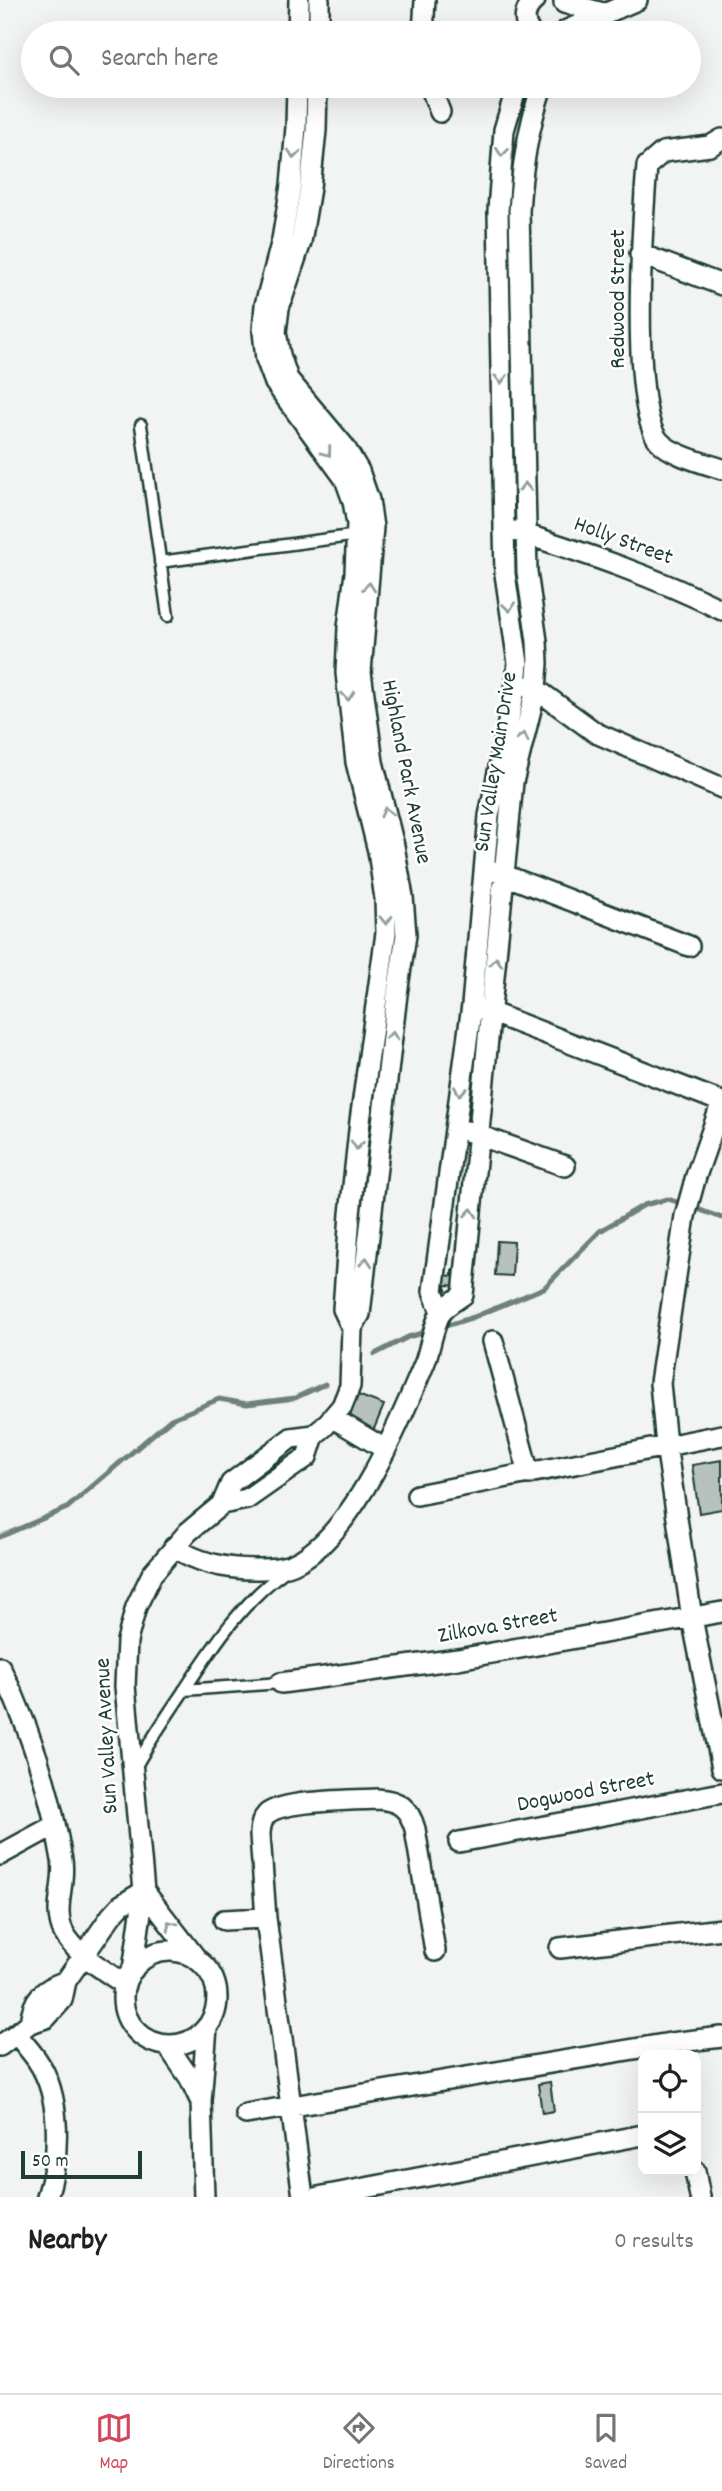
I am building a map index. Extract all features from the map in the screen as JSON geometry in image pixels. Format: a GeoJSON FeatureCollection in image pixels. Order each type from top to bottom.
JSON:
{"type":"FeatureCollection","features":[{"type":"Feature","properties":{"kind":"street"},"geometry":{"type":"LineString","coordinates":[[298,21],[299,0]]}},
{"type":"Feature","properties":{"kind":"street"},"geometry":{"type":"LineString","coordinates":[[318,21],[319,0]]}},
{"type":"Feature","properties":{"kind":"street"},"geometry":{"type":"LineString","coordinates":[[424,21],[425,0]]}},
{"type":"Feature","properties":{"kind":"street"},"geometry":{"type":"LineString","coordinates":[[591,21],[637,0]]}},
{"type":"Feature","properties":{"kind":"street"},"geometry":{"type":"LineString","coordinates":[[562,2],[607,14]]}},
{"type":"Feature","properties":{"kind":"street"},"geometry":{"type":"LineString","coordinates":[[562,2],[570,16],[569,21]]}},
{"type":"Feature","properties":{"kind":"street","name":"Highland Park Avenue"},"geometry":{"type":"LineString","coordinates":[[272,306],[291,185],[297,98]]}},
{"type":"Feature","properties":{"kind":"street","name":"Highland Park Avenue"},"geometry":{"type":"LineString","coordinates":[[174,1547],[203,1518],[222,1504],[247,1499],[307,1457],[314,1436],[342,1406],[350,1386],[352,1328],[343,1309],[350,1214],[386,933],[385,899],[378,851],[356,762],[346,673],[365,534],[345,479],[275,383],[266,359],[263,331],[301,242],[315,142],[317,98]]}},
{"type":"Feature","properties":{"kind":"street"},"geometry":{"type":"LineString","coordinates":[[435,98],[440,112]]}},
{"type":"Feature","properties":{"kind":"street","name":"Sun Valley Main Drive"},"geometry":{"type":"LineString","coordinates":[[174,1547],[189,1557],[238,1569],[270,1569],[295,1564],[318,1548],[339,1528],[361,1494],[425,1360],[440,1316],[463,1295],[492,1013],[494,871],[489,816],[518,663],[505,574],[498,211],[504,130],[513,98]]}},
{"type":"Feature","properties":{"kind":"street","name":"Sun Valley Main Drive"},"geometry":{"type":"LineString","coordinates":[[440,1316],[433,1291],[472,1005],[494,871],[536,689],[537,641],[527,572],[519,212],[522,164],[538,98]]}},
{"type":"Feature","properties":{"kind":"street","name":"Redwood Street"},"geometry":{"type":"LineString","coordinates":[[722,139],[710,146],[663,152],[647,166],[640,254],[643,393],[649,424],[659,442],[686,457],[722,469]]}},
{"type":"Feature","properties":{"kind":"street"},"geometry":{"type":"LineString","coordinates":[[640,254],[722,285]]}},
{"type":"Feature","properties":{"kind":"street","name":"Holly Street"},"geometry":{"type":"LineString","coordinates":[[504,528],[592,555],[667,583],[722,610]]}},
{"type":"Feature","properties":{"kind":"street"},"geometry":{"type":"LineString","coordinates":[[516,684],[536,689],[596,733],[722,788]]}},
{"type":"Feature","properties":{"kind":"street"},"geometry":{"type":"LineString","coordinates":[[494,871],[689,946]]}},
{"type":"Feature","properties":{"kind":"street"},"geometry":{"type":"LineString","coordinates":[[472,1005],[722,1102],[685,1216],[660,1383],[666,1445],[692,1618],[722,1768]]}},
{"type":"Feature","properties":{"kind":"street"},"geometry":{"type":"LineString","coordinates":[[456,1127],[565,1166]]}},
{"type":"Feature","properties":{"kind":"street"},"geometry":{"type":"LineString","coordinates":[[493,1341],[529,1474]]}},
{"type":"Feature","properties":{"kind":"street"},"geometry":{"type":"LineString","coordinates":[[333,1418],[384,1449]]}},
{"type":"Feature","properties":{"kind":"street"},"geometry":{"type":"LineString","coordinates":[[417,1495],[722,1435]]}},
{"type":"Feature","properties":{"kind":"street","name":"Highland Park Avenue"},"geometry":{"type":"LineString","coordinates":[[222,1504],[230,1483],[291,1438],[314,1436]]}},
{"type":"Feature","properties":{"kind":"street"},"geometry":{"type":"LineString","coordinates":[[256,1464],[270,1483]]}},
{"type":"Feature","properties":{"kind":"street","name":"Sun Valley Avenue"},"geometry":{"type":"LineString","coordinates":[[129,1977],[145,1891],[125,1686],[128,1641],[136,1607],[152,1574],[174,1547]]}},
{"type":"Feature","properties":{"kind":"street","name":"Zilkova Street"},"geometry":{"type":"LineString","coordinates":[[281,1683],[444,1661],[722,1612]]}},
{"type":"Feature","properties":{"kind":"street"},"geometry":{"type":"LineString","coordinates":[[0,1667],[7,1700],[40,1768],[55,1825],[63,1863],[59,1918],[64,1932],[83,1955],[129,1977]]}},
{"type":"Feature","properties":{"kind":"street","name":"Dogwood Street"},"geometry":{"type":"LineString","coordinates":[[459,1842],[722,1793]]}},
{"type":"Feature","properties":{"kind":"street"},"geometry":{"type":"LineString","coordinates":[[303,2197],[266,1918],[260,1835],[260,1824],[265,1816],[284,1805],[377,1798],[403,1805],[411,1816],[415,1829],[435,1951]]}},
{"type":"Feature","properties":{"kind":"street"},"geometry":{"type":"LineString","coordinates":[[0,1855],[55,1825]]}},
{"type":"Feature","properties":{"kind":"street"},"geometry":{"type":"LineString","coordinates":[[0,2046],[23,2028],[32,2006],[48,1987],[66,1982],[121,1905],[145,1891],[197,1959],[207,1968],[214,1979],[217,1992],[214,2017],[207,2028],[189,2042],[167,2045],[153,2042],[141,2035],[131,2025],[125,2012],[123,1998],[129,1977],[143,1960],[163,1952],[184,1953],[197,1959]]}},
{"type":"Feature","properties":{"kind":"street"},"geometry":{"type":"LineString","coordinates":[[224,1920],[266,1918]]}},
{"type":"Feature","properties":{"kind":"street"},"geometry":{"type":"LineString","coordinates":[[559,1948],[722,1929]]}},
{"type":"Feature","properties":{"kind":"street"},"geometry":{"type":"LineString","coordinates":[[23,2028],[51,2089],[56,2120],[53,2178],[47,2197]]}},
{"type":"Feature","properties":{"kind":"street"},"geometry":{"type":"LineString","coordinates":[[204,2197],[201,2101],[207,2028]]}},
{"type":"Feature","properties":{"kind":"street"},"geometry":{"type":"LineString","coordinates":[[246,2114],[671,2049],[722,2036]]}},
{"type":"Feature","properties":{"kind":"street"},"geometry":{"type":"LineString","coordinates":[[167,2045],[189,2077],[201,2101]]}},
{"type":"Feature","properties":{"kind":"street"},"geometry":{"type":"LineString","coordinates":[[318,2197],[638,2136]]}},
{"type":"Feature","properties":{"kind":"street"},"geometry":{"type":"LineString","coordinates":[[696,2176],[700,2197]]}},
{"type":"Feature","properties":{"kind":"lane"},"geometry":{"type":"LineString","coordinates":[[141,425],[169,617]]}},
{"type":"Feature","properties":{"kind":"lane"},"geometry":{"type":"LineString","coordinates":[[160,562],[365,534]]}},
{"type":"Feature","properties":{"kind":"lane"},"geometry":{"type":"LineString","coordinates":[[132,1773],[209,1651],[249,1601],[295,1564]]}},
{"type":"Feature","properties":{"kind":"lane"},"geometry":{"type":"LineString","coordinates":[[184,1690],[281,1683]]}},
{"type":"Feature","properties":{"kind":"building"},"geometry":{"type":"Polygon","coordinates":[[[497,1241],[514,1242],[512,1276],[495,1275],[497,1241]]]}},
{"type":"Feature","properties":{"kind":"building"},"geometry":{"type":"Polygon","coordinates":[[[452,1270],[463,1271],[461,1286],[446,1285],[446,1290],[437,1289],[439,1274],[452,1276],[452,1270]]]}},
{"type":"Feature","properties":{"kind":"building"},"geometry":{"type":"Polygon","coordinates":[[[358,1395],[384,1405],[374,1429],[349,1419],[358,1395]]]}},
{"type":"Feature","properties":{"kind":"building"},"geometry":{"type":"Polygon","coordinates":[[[722,1460],[722,1509],[699,1513],[692,1465],[722,1460]]]}},
{"type":"Feature","properties":{"kind":"building"},"geometry":{"type":"Polygon","coordinates":[[[550,2082],[554,2111],[542,2113],[538,2084],[550,2082]]]}},
{"type":"Feature","properties":{"kind":"waterway"},"geometry":{"type":"LineString","coordinates":[[439,1328],[474,1317],[544,1288],[600,1231],[644,1205],[668,1199],[683,1204]]}},
{"type":"Feature","properties":{"kind":"waterway"},"geometry":{"type":"LineString","coordinates":[[692,1207],[722,1218]]}},
{"type":"Feature","properties":{"kind":"waterway"},"geometry":{"type":"LineString","coordinates":[[375,1354],[408,1337],[429,1331]]}},
{"type":"Feature","properties":{"kind":"waterway"},"geometry":{"type":"LineString","coordinates":[[0,1537],[67,1508],[171,1419],[219,1399],[247,1404],[295,1398],[325,1384]]}}]}
